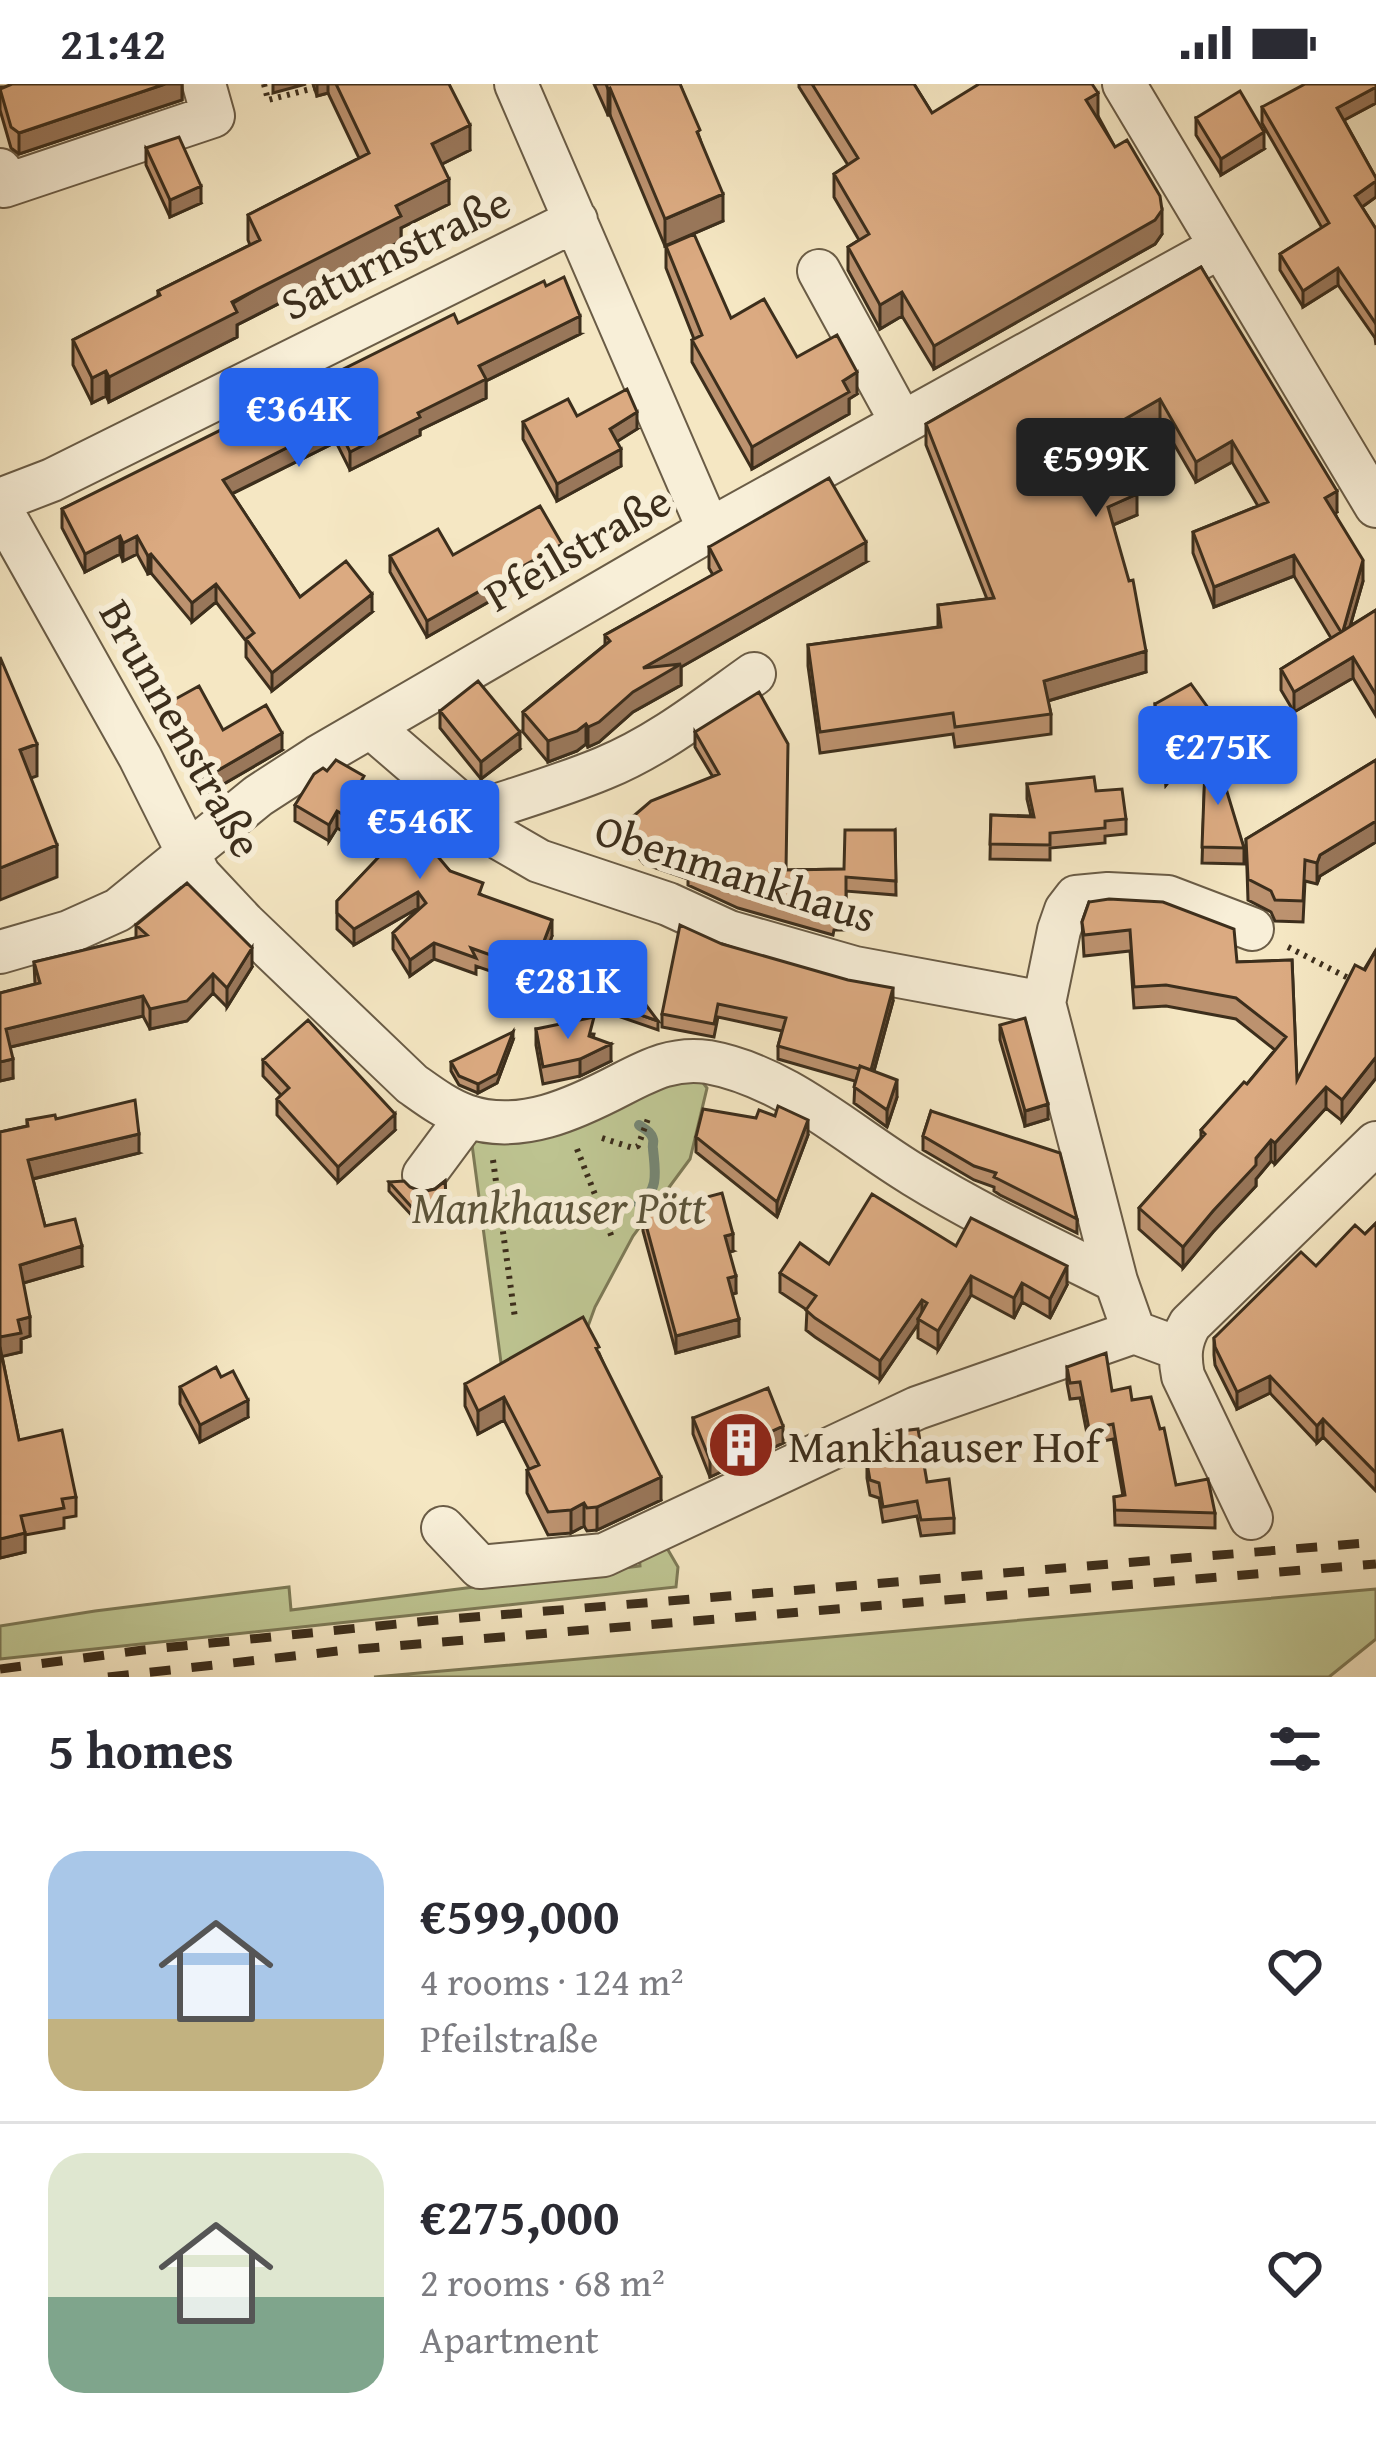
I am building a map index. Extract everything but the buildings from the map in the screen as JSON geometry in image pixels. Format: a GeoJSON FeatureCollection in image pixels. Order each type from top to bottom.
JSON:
{"type":"FeatureCollection","features":[{"type":"Feature","properties":{"kind":"street"},"geometry":{"type":"LineString","coordinates":[[0,170],[4,186],[212,116],[204,84]]}},
{"type":"Feature","properties":{"kind":"street"},"geometry":{"type":"LineString","coordinates":[[516,84],[709,530]]}},
{"type":"Feature","properties":{"kind":"street"},"geometry":{"type":"LineString","coordinates":[[1124,84],[1376,506]]}},
{"type":"Feature","properties":{"kind":"street","name":"Saturnstraße"},"geometry":{"type":"LineString","coordinates":[[0,504],[576,220]]}},
{"type":"Feature","properties":{"kind":"street","name":"Pfeilstraße"},"geometry":{"type":"LineString","coordinates":[[0,952],[69,932],[118,910],[258,796],[318,757],[709,530],[1220,247]]}},
{"type":"Feature","properties":{"kind":"street"},"geometry":{"type":"LineString","coordinates":[[819,272],[902,423]]}},
{"type":"Feature","properties":{"kind":"street","name":"Brunnenstraße"},"geometry":{"type":"LineString","coordinates":[[0,504],[140,757],[199,875],[412,1084],[440,1104],[477,1119]]}},
{"type":"Feature","properties":{"kind":"street"},"geometry":{"type":"LineString","coordinates":[[472,814],[605,768],[687,722],[754,674]]}},
{"type":"Feature","properties":{"kind":"street","name":"Obenmankhaus"},"geometry":{"type":"LineString","coordinates":[[370,727],[500,839],[539,861],[668,904],[729,932],[856,968],[1044,1003]]}},
{"type":"Feature","properties":{"kind":"street"},"geometry":{"type":"LineString","coordinates":[[1134,1332],[1116,1281],[1044,1003],[1059,930],[1076,897],[1108,894],[1168,896],[1252,929]]}},
{"type":"Feature","properties":{"kind":"street"},"geometry":{"type":"LineString","coordinates":[[424,1175],[477,1119],[516,1122],[563,1112],[669,1063],[692,1060],[770,1082],[933,1186],[1116,1281]]}},
{"type":"Feature","properties":{"kind":"street"},"geometry":{"type":"LineString","coordinates":[[1252,1518],[1184,1376],[1183,1336],[1376,1143]]}},
{"type":"Feature","properties":{"kind":"street"},"geometry":{"type":"LineString","coordinates":[[442,1528],[480,1567],[604,1555],[916,1408],[1134,1332],[1180,1349]]}},
{"type":"Feature","properties":{"kind":"path"},"geometry":{"type":"LineString","coordinates":[[264,84],[268,100],[314,88]]}},
{"type":"Feature","properties":{"kind":"path"},"geometry":{"type":"LineString","coordinates":[[1252,929],[1355,982]]}},
{"type":"Feature","properties":{"kind":"path"},"geometry":{"type":"LineString","coordinates":[[563,1112],[613,1240]]}},
{"type":"Feature","properties":{"kind":"path"},"geometry":{"type":"LineString","coordinates":[[477,1119],[515,1318]]}},
{"type":"Feature","properties":{"kind":"green space","name":"Mankhauser Pött"},"geometry":{"type":"Polygon","coordinates":[[[698,1076],[707,1088],[690,1159],[633,1236],[583,1340],[504,1385],[471,1137],[652,1080],[698,1076]]]}},
{"type":"Feature","properties":{"kind":"green space"},"geometry":{"type":"Polygon","coordinates":[[[664,1543],[678,1567],[676,1587],[0,1659],[0,1626],[289,1587],[291,1610],[640,1566],[639,1552],[664,1543]]]}},
{"type":"Feature","properties":{"kind":"green space"},"geometry":{"type":"Polygon","coordinates":[[[1376,1589],[1376,1639],[1329,1677],[374,1677],[1376,1589]]]}},
{"type":"Feature","properties":{"kind":"waterway"},"geometry":{"type":"LineString","coordinates":[[638,1203],[650,1193],[655,1172],[653,1139],[639,1125]]}},
{"type":"Feature","properties":{"kind":"railway"},"geometry":{"type":"LineString","coordinates":[[0,1669],[427,1621],[1376,1542]]}},
{"type":"Feature","properties":{"kind":"railway"},"geometry":{"type":"LineString","coordinates":[[108,1677],[347,1650],[1376,1564]]}},
{"type":"Feature","properties":{"kind":"place","name":"Mankhauser Hof"},"geometry":{"type":"Point","coordinates":[741,1445]}}]}
